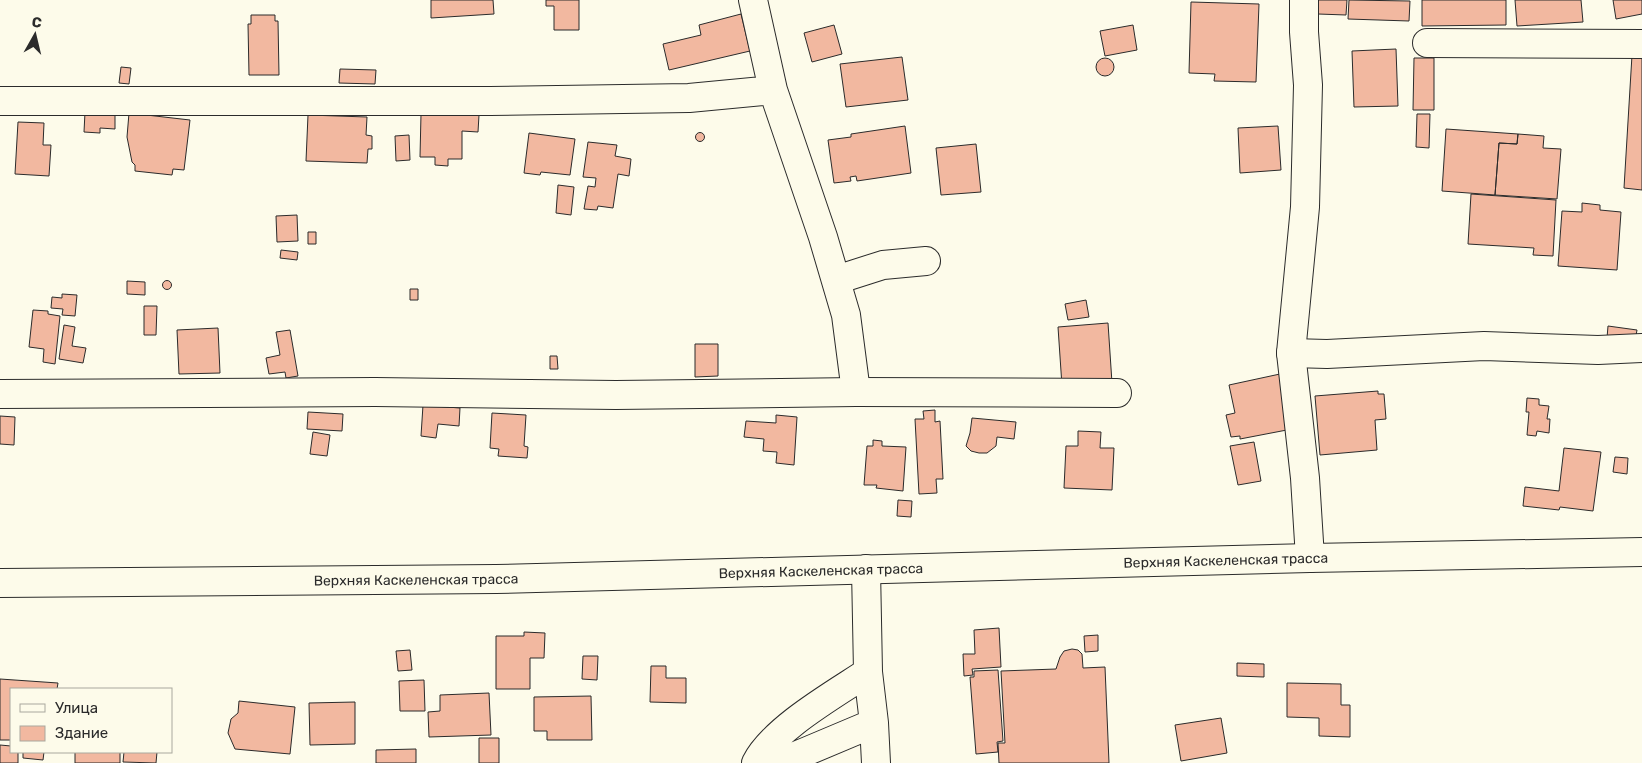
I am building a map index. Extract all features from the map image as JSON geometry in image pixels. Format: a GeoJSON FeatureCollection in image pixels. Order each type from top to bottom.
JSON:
{"type":"FeatureCollection","features":[{"type":"Feature","properties":{"kind":"street"},"geometry":{"type":"LineString","coordinates":[[753,0],[773,90],[823,237],[846,315],[856,392]]}},
{"type":"Feature","properties":{"kind":"street"},"geometry":{"type":"LineString","coordinates":[[1304,0],[1308,86],[1305,206],[1291,353],[1305,478],[1310,558]]}},
{"type":"Feature","properties":{"kind":"street"},"geometry":{"type":"LineString","coordinates":[[1427,44],[1642,44]]}},
{"type":"Feature","properties":{"kind":"street"},"geometry":{"type":"LineString","coordinates":[[0,101],[490,101],[689,98],[773,90]]}},
{"type":"Feature","properties":{"kind":"street"},"geometry":{"type":"LineString","coordinates":[[836,280],[883,265],[926,261]]}},
{"type":"Feature","properties":{"kind":"street"},"geometry":{"type":"LineString","coordinates":[[1291,353],[1327,354],[1484,346],[1598,350],[1642,348]]}},
{"type":"Feature","properties":{"kind":"street"},"geometry":{"type":"LineString","coordinates":[[0,394],[375,392],[616,395],[856,392],[1117,393]]}},
{"type":"Feature","properties":{"kind":"street","name":"Верхняя Каскеленская трасса"},"geometry":{"type":"LineString","coordinates":[[0,583],[496,579],[1310,558],[1642,552]]}},
{"type":"Feature","properties":{"kind":"street"},"geometry":{"type":"LineString","coordinates":[[866,569],[868,672],[874,723],[876,763]]}},
{"type":"Feature","properties":{"kind":"street"},"geometry":{"type":"LineString","coordinates":[[756,763],[762,751],[802,716],[868,672]]}},
{"type":"Feature","properties":{"kind":"street"},"geometry":{"type":"LineString","coordinates":[[824,701],[874,723]]}},
{"type":"Feature","properties":{"kind":"street"},"geometry":{"type":"LineString","coordinates":[[779,763],[874,723]]}},
{"type":"Feature","properties":{"kind":"street"},"geometry":{"type":"LineString","coordinates":[[861,763],[874,723]]}},
{"type":"Feature","properties":{"kind":"building"},"geometry":{"type":"Polygon","coordinates":[[[431,0],[493,0],[494,14],[431,18],[431,0]]]}},
{"type":"Feature","properties":{"kind":"building"},"geometry":{"type":"Polygon","coordinates":[[[546,0],[579,0],[579,30],[554,30],[554,6],[546,6],[546,0]]]}},
{"type":"Feature","properties":{"kind":"building"},"geometry":{"type":"Polygon","coordinates":[[[1318,0],[1347,0],[1346,15],[1318,14],[1318,0]]]}},
{"type":"Feature","properties":{"kind":"building"},"geometry":{"type":"Polygon","coordinates":[[[1349,0],[1410,1],[1409,21],[1348,19],[1349,0]]]}},
{"type":"Feature","properties":{"kind":"building"},"geometry":{"type":"Polygon","coordinates":[[[1422,0],[1506,0],[1506,25],[1422,26],[1422,0]]]}},
{"type":"Feature","properties":{"kind":"building"},"geometry":{"type":"Polygon","coordinates":[[[1515,0],[1581,0],[1583,22],[1517,26],[1515,0]]]}},
{"type":"Feature","properties":{"kind":"building"},"geometry":{"type":"Polygon","coordinates":[[[1613,0],[1642,0],[1642,14],[1616,19],[1613,0]]]}},
{"type":"Feature","properties":{"kind":"building"},"geometry":{"type":"Polygon","coordinates":[[[1191,2],[1259,4],[1256,82],[1214,81],[1215,74],[1189,73],[1191,2]]]}},
{"type":"Feature","properties":{"kind":"building"},"geometry":{"type":"Polygon","coordinates":[[[741,14],[750,51],[669,70],[663,44],[701,35],[699,25],[741,14]]]}},
{"type":"Feature","properties":{"kind":"building"},"geometry":{"type":"Polygon","coordinates":[[[251,15],[275,15],[275,21],[278,21],[279,75],[249,75],[248,24],[251,24],[251,15]]]}},
{"type":"Feature","properties":{"kind":"building"},"geometry":{"type":"Polygon","coordinates":[[[834,25],[842,54],[812,62],[804,33],[834,25]]]}},
{"type":"Feature","properties":{"kind":"building"},"geometry":{"type":"Polygon","coordinates":[[[1133,25],[1137,50],[1105,56],[1100,31],[1133,25]]]}},
{"type":"Feature","properties":{"kind":"building"},"geometry":{"type":"Polygon","coordinates":[[[1396,49],[1398,106],[1354,107],[1352,51],[1396,49]]]}},
{"type":"Feature","properties":{"kind":"building"},"geometry":{"type":"Polygon","coordinates":[[[1632,55],[1642,55],[1642,190],[1624,188],[1632,55]]]}},
{"type":"Feature","properties":{"kind":"building"},"geometry":{"type":"Polygon","coordinates":[[[902,57],[908,100],[846,107],[840,64],[902,57]]]}},
{"type":"Feature","properties":{"kind":"building"},"geometry":{"type":"Polygon","coordinates":[[[1105,58],[1111,61],[1114,67],[1111,73],[1105,76],[1099,73],[1096,67],[1099,61],[1105,58]]]}},
{"type":"Feature","properties":{"kind":"building"},"geometry":{"type":"Polygon","coordinates":[[[1414,58],[1434,58],[1434,110],[1413,110],[1414,58]]]}},
{"type":"Feature","properties":{"kind":"building"},"geometry":{"type":"Polygon","coordinates":[[[121,67],[131,68],[129,84],[119,83],[121,67]]]}},
{"type":"Feature","properties":{"kind":"building"},"geometry":{"type":"Polygon","coordinates":[[[340,69],[376,70],[375,84],[339,83],[340,69]]]}},
{"type":"Feature","properties":{"kind":"building"},"geometry":{"type":"Polygon","coordinates":[[[85,112],[115,114],[115,129],[100,128],[100,133],[84,132],[85,112]]]}},
{"type":"Feature","properties":{"kind":"building"},"geometry":{"type":"Polygon","coordinates":[[[129,113],[190,120],[184,170],[173,169],[172,175],[135,171],[127,137],[129,113]]]}},
{"type":"Feature","properties":{"kind":"building"},"geometry":{"type":"Polygon","coordinates":[[[421,114],[479,115],[478,132],[462,131],[462,159],[448,159],[448,166],[435,165],[435,157],[420,157],[421,114]]]}},
{"type":"Feature","properties":{"kind":"building"},"geometry":{"type":"Polygon","coordinates":[[[1417,114],[1430,114],[1429,148],[1416,147],[1417,114]]]}},
{"type":"Feature","properties":{"kind":"building"},"geometry":{"type":"Polygon","coordinates":[[[308,115],[367,117],[366,135],[372,136],[372,149],[368,149],[367,163],[306,161],[308,115]]]}},
{"type":"Feature","properties":{"kind":"building"},"geometry":{"type":"Polygon","coordinates":[[[18,122],[44,123],[43,145],[51,145],[49,176],[15,174],[18,122]]]}},
{"type":"Feature","properties":{"kind":"building"},"geometry":{"type":"Polygon","coordinates":[[[905,126],[911,173],[857,181],[856,176],[850,177],[851,181],[834,183],[828,140],[851,137],[851,134],[905,126]]]}},
{"type":"Feature","properties":{"kind":"building"},"geometry":{"type":"Polygon","coordinates":[[[1278,126],[1281,170],[1240,173],[1238,128],[1278,126]]]}},
{"type":"Feature","properties":{"kind":"building"},"geometry":{"type":"Polygon","coordinates":[[[1446,129],[1518,134],[1517,144],[1499,143],[1495,195],[1442,191],[1446,129]]]}},
{"type":"Feature","properties":{"kind":"building"},"geometry":{"type":"Polygon","coordinates":[[[529,133],[575,139],[570,175],[541,172],[540,175],[524,173],[529,133]]]}},
{"type":"Feature","properties":{"kind":"building"},"geometry":{"type":"Polygon","coordinates":[[[700,133],[704,137],[700,141],[696,137],[700,133]]]}},
{"type":"Feature","properties":{"kind":"building"},"geometry":{"type":"Polygon","coordinates":[[[1518,134],[1544,136],[1543,148],[1561,149],[1557,199],[1495,195],[1499,143],[1517,144],[1518,134]]]}},
{"type":"Feature","properties":{"kind":"building"},"geometry":{"type":"Polygon","coordinates":[[[409,135],[410,160],[396,161],[395,136],[409,135]]]}},
{"type":"Feature","properties":{"kind":"building"},"geometry":{"type":"Polygon","coordinates":[[[588,142],[617,145],[615,156],[631,159],[629,176],[618,174],[613,208],[598,206],[597,210],[584,209],[588,186],[595,187],[596,178],[583,177],[588,142]]]}},
{"type":"Feature","properties":{"kind":"building"},"geometry":{"type":"Polygon","coordinates":[[[976,144],[981,192],[941,195],[936,148],[976,144]]]}},
{"type":"Feature","properties":{"kind":"building"},"geometry":{"type":"Polygon","coordinates":[[[558,185],[574,187],[571,215],[556,213],[558,185]]]}},
{"type":"Feature","properties":{"kind":"building"},"geometry":{"type":"Polygon","coordinates":[[[1471,194],[1556,200],[1553,256],[1533,255],[1534,248],[1468,244],[1471,194]]]}},
{"type":"Feature","properties":{"kind":"building"},"geometry":{"type":"Polygon","coordinates":[[[1582,203],[1600,205],[1600,210],[1621,212],[1617,270],[1558,266],[1562,211],[1582,212],[1582,203]]]}},
{"type":"Feature","properties":{"kind":"building"},"geometry":{"type":"Polygon","coordinates":[[[297,215],[298,241],[277,242],[276,216],[297,215]]]}},
{"type":"Feature","properties":{"kind":"building"},"geometry":{"type":"Polygon","coordinates":[[[308,232],[316,232],[316,244],[308,244],[308,232]]]}},
{"type":"Feature","properties":{"kind":"building"},"geometry":{"type":"Polygon","coordinates":[[[281,250],[298,252],[297,260],[280,258],[281,250]]]}},
{"type":"Feature","properties":{"kind":"building"},"geometry":{"type":"Polygon","coordinates":[[[127,281],[145,282],[145,295],[127,294],[127,281]]]}},
{"type":"Feature","properties":{"kind":"building"},"geometry":{"type":"Polygon","coordinates":[[[167,281],[171,285],[167,289],[163,285],[167,281]]]}},
{"type":"Feature","properties":{"kind":"building"},"geometry":{"type":"Polygon","coordinates":[[[410,289],[418,289],[418,300],[410,300],[410,289]]]}},
{"type":"Feature","properties":{"kind":"building"},"geometry":{"type":"Polygon","coordinates":[[[62,294],[77,295],[75,316],[62,315],[63,309],[51,308],[52,297],[62,298],[62,294]]]}},
{"type":"Feature","properties":{"kind":"building"},"geometry":{"type":"Polygon","coordinates":[[[1086,300],[1089,317],[1068,320],[1065,304],[1086,300]]]}},
{"type":"Feature","properties":{"kind":"building"},"geometry":{"type":"Polygon","coordinates":[[[144,306],[157,306],[156,335],[144,335],[144,306]]]}},
{"type":"Feature","properties":{"kind":"building"},"geometry":{"type":"Polygon","coordinates":[[[33,310],[48,311],[48,314],[60,316],[55,364],[43,362],[44,349],[29,347],[33,310]]]}},
{"type":"Feature","properties":{"kind":"building"},"geometry":{"type":"Polygon","coordinates":[[[1108,323],[1112,383],[1062,386],[1058,327],[1108,323]]]}},
{"type":"Feature","properties":{"kind":"building"},"geometry":{"type":"Polygon","coordinates":[[[64,325],[75,327],[72,346],[86,348],[83,363],[59,359],[64,325]]]}},
{"type":"Feature","properties":{"kind":"building"},"geometry":{"type":"Polygon","coordinates":[[[1608,326],[1637,330],[1635,341],[1607,338],[1608,326]]]}},
{"type":"Feature","properties":{"kind":"building"},"geometry":{"type":"Polygon","coordinates":[[[218,328],[220,373],[179,374],[177,330],[218,328]]]}},
{"type":"Feature","properties":{"kind":"building"},"geometry":{"type":"Polygon","coordinates":[[[290,330],[298,376],[286,378],[285,372],[269,374],[266,358],[280,355],[276,332],[290,330]]]}},
{"type":"Feature","properties":{"kind":"building"},"geometry":{"type":"Polygon","coordinates":[[[695,344],[718,344],[718,376],[695,377],[695,344]]]}},
{"type":"Feature","properties":{"kind":"building"},"geometry":{"type":"Polygon","coordinates":[[[550,356],[557,356],[558,369],[550,369],[550,356]]]}},
{"type":"Feature","properties":{"kind":"building"},"geometry":{"type":"Polygon","coordinates":[[[1280,374],[1292,429],[1240,439],[1240,436],[1231,437],[1226,415],[1235,413],[1229,385],[1280,374]]]}},
{"type":"Feature","properties":{"kind":"building"},"geometry":{"type":"Polygon","coordinates":[[[1378,391],[1378,394],[1384,394],[1386,419],[1375,420],[1377,450],[1320,455],[1315,396],[1378,391]]]}},
{"type":"Feature","properties":{"kind":"building"},"geometry":{"type":"Polygon","coordinates":[[[1527,398],[1539,399],[1539,405],[1549,406],[1547,419],[1550,419],[1549,433],[1537,431],[1536,436],[1527,435],[1529,412],[1526,412],[1527,398]]]}},
{"type":"Feature","properties":{"kind":"building"},"geometry":{"type":"Polygon","coordinates":[[[423,405],[460,408],[459,426],[438,424],[436,438],[421,436],[423,405]]]}},
{"type":"Feature","properties":{"kind":"building"},"geometry":{"type":"Polygon","coordinates":[[[935,410],[935,422],[940,421],[943,479],[936,479],[937,493],[919,494],[915,419],[924,419],[923,411],[935,410]]]}},
{"type":"Feature","properties":{"kind":"building"},"geometry":{"type":"Polygon","coordinates":[[[308,412],[343,414],[342,431],[307,429],[308,412]]]}},
{"type":"Feature","properties":{"kind":"building"},"geometry":{"type":"Polygon","coordinates":[[[492,413],[526,415],[524,446],[528,447],[527,458],[498,456],[499,449],[490,448],[492,413]]]}},
{"type":"Feature","properties":{"kind":"building"},"geometry":{"type":"Polygon","coordinates":[[[776,415],[797,417],[794,465],[776,463],[777,452],[763,451],[764,439],[744,437],[746,421],[776,423],[776,415]]]}},
{"type":"Feature","properties":{"kind":"building"},"geometry":{"type":"Polygon","coordinates":[[[0,416],[15,417],[14,445],[0,444],[0,416]]]}},
{"type":"Feature","properties":{"kind":"building"},"geometry":{"type":"Polygon","coordinates":[[[972,418],[1016,422],[1014,439],[997,437],[996,446],[987,453],[971,451],[966,446],[972,418]]]}},
{"type":"Feature","properties":{"kind":"building"},"geometry":{"type":"Polygon","coordinates":[[[1078,431],[1101,432],[1100,448],[1114,448],[1112,490],[1064,488],[1066,446],[1078,446],[1078,431]]]}},
{"type":"Feature","properties":{"kind":"building"},"geometry":{"type":"Polygon","coordinates":[[[313,432],[330,435],[327,456],[310,454],[313,432]]]}},
{"type":"Feature","properties":{"kind":"building"},"geometry":{"type":"Polygon","coordinates":[[[873,440],[882,441],[882,446],[906,447],[903,491],[876,488],[877,485],[864,485],[867,446],[873,446],[873,440]]]}},
{"type":"Feature","properties":{"kind":"building"},"geometry":{"type":"Polygon","coordinates":[[[1254,442],[1261,481],[1238,485],[1230,446],[1254,442]]]}},
{"type":"Feature","properties":{"kind":"building"},"geometry":{"type":"Polygon","coordinates":[[[1564,448],[1601,452],[1593,511],[1560,507],[1559,510],[1523,506],[1525,487],[1559,491],[1564,448]]]}},
{"type":"Feature","properties":{"kind":"building"},"geometry":{"type":"Polygon","coordinates":[[[1615,457],[1628,458],[1627,474],[1613,472],[1615,457]]]}},
{"type":"Feature","properties":{"kind":"building"},"geometry":{"type":"Polygon","coordinates":[[[898,500],[912,501],[911,517],[897,516],[898,500]]]}},
{"type":"Feature","properties":{"kind":"building"},"geometry":{"type":"Polygon","coordinates":[[[999,628],[1001,667],[972,669],[973,675],[964,676],[963,654],[975,654],[974,630],[999,628]]]}},
{"type":"Feature","properties":{"kind":"building"},"geometry":{"type":"Polygon","coordinates":[[[524,632],[545,633],[544,658],[530,658],[530,689],[496,689],[496,636],[524,636],[524,632]]]}},
{"type":"Feature","properties":{"kind":"building"},"geometry":{"type":"Polygon","coordinates":[[[1098,635],[1098,651],[1085,652],[1084,636],[1098,635]]]}},
{"type":"Feature","properties":{"kind":"building"},"geometry":{"type":"Polygon","coordinates":[[[410,650],[412,670],[398,671],[396,651],[410,650]]]}},
{"type":"Feature","properties":{"kind":"building"},"geometry":{"type":"Polygon","coordinates":[[[1078,650],[1082,654],[1083,668],[1105,667],[1109,763],[999,763],[998,743],[1005,743],[1001,671],[1056,669],[1064,651],[1078,650]]]}},
{"type":"Feature","properties":{"kind":"building"},"geometry":{"type":"Polygon","coordinates":[[[583,656],[598,656],[597,680],[582,679],[583,656]]]}},
{"type":"Feature","properties":{"kind":"building"},"geometry":{"type":"Polygon","coordinates":[[[1237,663],[1264,664],[1264,677],[1237,676],[1237,663]]]}},
{"type":"Feature","properties":{"kind":"building"},"geometry":{"type":"Polygon","coordinates":[[[651,666],[666,666],[666,678],[686,678],[686,703],[650,702],[651,666]]]}},
{"type":"Feature","properties":{"kind":"building"},"geometry":{"type":"Polygon","coordinates":[[[998,670],[1003,741],[997,742],[998,752],[976,754],[970,677],[974,677],[974,671],[998,670]]]}},
{"type":"Feature","properties":{"kind":"building"},"geometry":{"type":"Polygon","coordinates":[[[0,679],[58,683],[57,688],[10,688],[10,740],[0,740],[0,679]]]}},
{"type":"Feature","properties":{"kind":"building"},"geometry":{"type":"Polygon","coordinates":[[[424,680],[425,711],[400,711],[399,681],[424,680]]]}},
{"type":"Feature","properties":{"kind":"building"},"geometry":{"type":"Polygon","coordinates":[[[1287,683],[1341,684],[1341,705],[1350,705],[1350,737],[1319,736],[1319,718],[1287,717],[1287,683]]]}},
{"type":"Feature","properties":{"kind":"building"},"geometry":{"type":"Polygon","coordinates":[[[489,693],[491,735],[429,737],[428,712],[440,711],[440,695],[489,693]]]}},
{"type":"Feature","properties":{"kind":"building"},"geometry":{"type":"Polygon","coordinates":[[[591,696],[592,740],[547,740],[547,731],[534,731],[534,697],[591,696]]]}},
{"type":"Feature","properties":{"kind":"building"},"geometry":{"type":"Polygon","coordinates":[[[239,701],[295,707],[290,754],[235,749],[228,733],[231,719],[238,713],[239,701]]]}},
{"type":"Feature","properties":{"kind":"building"},"geometry":{"type":"Polygon","coordinates":[[[355,702],[355,744],[310,745],[309,703],[355,702]]]}},
{"type":"Feature","properties":{"kind":"building"},"geometry":{"type":"Polygon","coordinates":[[[1221,718],[1227,753],[1181,761],[1175,725],[1221,718]]]}},
{"type":"Feature","properties":{"kind":"building"},"geometry":{"type":"Polygon","coordinates":[[[479,738],[499,738],[499,763],[479,763],[479,738]]]}},
{"type":"Feature","properties":{"kind":"building"},"geometry":{"type":"Polygon","coordinates":[[[0,745],[10,746],[10,753],[18,753],[18,763],[0,763],[0,745]]]}},
{"type":"Feature","properties":{"kind":"building"},"geometry":{"type":"Polygon","coordinates":[[[416,749],[416,763],[376,763],[376,750],[416,749]]]}},
{"type":"Feature","properties":{"kind":"building"},"geometry":{"type":"Polygon","coordinates":[[[23,753],[44,753],[43,760],[23,758],[23,753]]]}},
{"type":"Feature","properties":{"kind":"building"},"geometry":{"type":"Polygon","coordinates":[[[75,753],[120,753],[120,763],[75,763],[75,753]]]}},
{"type":"Feature","properties":{"kind":"building"},"geometry":{"type":"Polygon","coordinates":[[[124,753],[157,753],[156,763],[123,762],[124,753]]]}}]}
